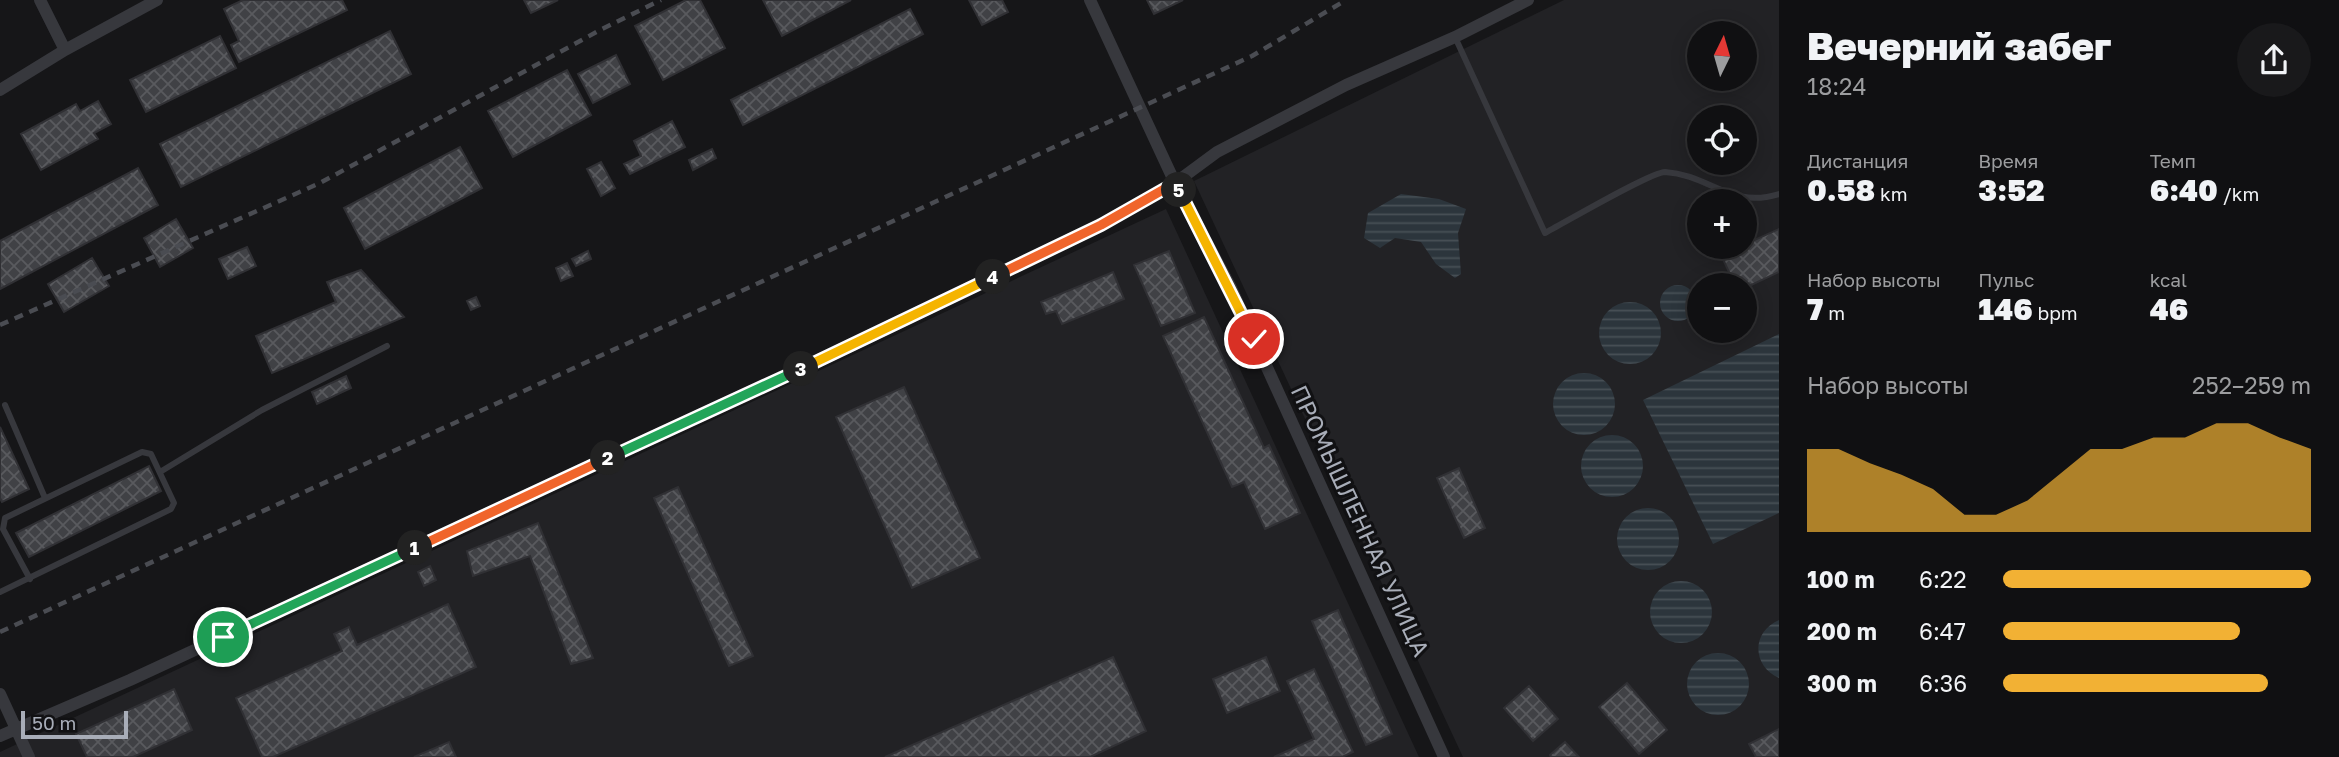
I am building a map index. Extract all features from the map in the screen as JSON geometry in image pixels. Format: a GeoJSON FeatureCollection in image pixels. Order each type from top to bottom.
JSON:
{"type":"FeatureCollection","features":[{"type":"Feature","properties":{"kind":"street"},"geometry":{"type":"LineString","coordinates":[[40,0],[65,50]]}},
{"type":"Feature","properties":{"kind":"street"},"geometry":{"type":"LineString","coordinates":[[0,90],[65,50],[157,0]]}},
{"type":"Feature","properties":{"kind":"street","name":"ПРОМЫШЛЕННАЯ УЛИЦА"},"geometry":{"type":"LineString","coordinates":[[1090,0],[1175,183],[1230,286],[1444,757]]}},
{"type":"Feature","properties":{"kind":"street"},"geometry":{"type":"LineString","coordinates":[[0,736],[139,676],[857,343],[1101,225],[1175,183],[1217,152],[1346,85],[1455,37],[1528,0]]}},
{"type":"Feature","properties":{"kind":"street"},"geometry":{"type":"LineString","coordinates":[[0,694],[29,757]]}},
{"type":"Feature","properties":{"kind":"lane"},"geometry":{"type":"LineString","coordinates":[[1455,37],[1545,233],[1662,172],[1687,177],[1740,199],[1779,194]]}},
{"type":"Feature","properties":{"kind":"lane"},"geometry":{"type":"LineString","coordinates":[[160,472],[262,410],[387,346]]}},
{"type":"Feature","properties":{"kind":"lane"},"geometry":{"type":"LineString","coordinates":[[5,405],[45,498]]}},
{"type":"Feature","properties":{"kind":"lane"},"geometry":{"type":"LineString","coordinates":[[0,592],[30,579],[171,509],[174,503],[151,454],[142,452],[5,517],[2,523],[30,579]]}},
{"type":"Feature","properties":{"kind":"shaded area"},"geometry":{"type":"Polygon","coordinates":[[[1564,0],[1779,0],[1779,757],[1463,757],[1194,181],[1564,0]]]}},
{"type":"Feature","properties":{"kind":"shaded area"},"geometry":{"type":"Polygon","coordinates":[[[1401,194],[1439,199],[1466,209],[1458,233],[1461,274],[1455,278],[1436,264],[1421,242],[1395,238],[1380,248],[1364,238],[1368,213],[1401,194]]]}},
{"type":"Feature","properties":{"kind":"shaded area"},"geometry":{"type":"Polygon","coordinates":[[[1166,209],[1419,757],[0,757],[0,752],[1166,209]]]}},
{"type":"Feature","properties":{"kind":"shaded area"},"geometry":{"type":"Polygon","coordinates":[[[1671,286],[1685,286],[1687,319],[1671,320],[1661,310],[1661,296],[1671,286]]]}},
{"type":"Feature","properties":{"kind":"shaded area"},"geometry":{"type":"Polygon","coordinates":[[[1630,302],[1652,311],[1661,333],[1652,355],[1630,364],[1608,355],[1599,333],[1608,311],[1630,302]]]}},
{"type":"Feature","properties":{"kind":"shaded area"},"geometry":{"type":"Polygon","coordinates":[[[1779,334],[1779,513],[1713,544],[1643,400],[1779,334]]]}},
{"type":"Feature","properties":{"kind":"shaded area"},"geometry":{"type":"Polygon","coordinates":[[[1584,373],[1606,382],[1615,404],[1606,426],[1584,435],[1562,426],[1553,404],[1562,382],[1584,373]]]}},
{"type":"Feature","properties":{"kind":"shaded area"},"geometry":{"type":"Polygon","coordinates":[[[1612,435],[1634,444],[1643,466],[1634,488],[1612,497],[1590,488],[1581,466],[1590,444],[1612,435]]]}},
{"type":"Feature","properties":{"kind":"shaded area"},"geometry":{"type":"Polygon","coordinates":[[[1648,508],[1670,517],[1679,539],[1670,561],[1648,570],[1626,561],[1617,539],[1626,517],[1648,508]]]}},
{"type":"Feature","properties":{"kind":"shaded area"},"geometry":{"type":"Polygon","coordinates":[[[1681,581],[1703,590],[1712,612],[1703,634],[1681,643],[1659,634],[1650,612],[1659,590],[1681,581]]]}},
{"type":"Feature","properties":{"kind":"shaded area"},"geometry":{"type":"Polygon","coordinates":[[[1779,620],[1779,678],[1764,666],[1758,649],[1763,632],[1779,620]]]}},
{"type":"Feature","properties":{"kind":"shaded area"},"geometry":{"type":"Polygon","coordinates":[[[1718,653],[1740,662],[1749,684],[1740,706],[1718,715],[1696,706],[1687,684],[1696,662],[1718,653]]]}},
{"type":"Feature","properties":{"kind":"building"},"geometry":{"type":"Polygon","coordinates":[[[243,0],[342,0],[347,10],[239,62],[231,45],[239,41],[224,9],[243,0]]]}},
{"type":"Feature","properties":{"kind":"building"},"geometry":{"type":"Polygon","coordinates":[[[524,0],[558,0],[531,13],[524,0]]]}},
{"type":"Feature","properties":{"kind":"building"},"geometry":{"type":"Polygon","coordinates":[[[686,0],[700,0],[725,48],[663,80],[635,26],[686,0]]]}},
{"type":"Feature","properties":{"kind":"building"},"geometry":{"type":"Polygon","coordinates":[[[763,0],[851,0],[782,36],[763,0]]]}},
{"type":"Feature","properties":{"kind":"building"},"geometry":{"type":"Polygon","coordinates":[[[969,0],[1002,0],[1008,12],[982,25],[969,0]]]}},
{"type":"Feature","properties":{"kind":"building"},"geometry":{"type":"Polygon","coordinates":[[[1147,0],[1183,0],[1154,14],[1147,0]]]}},
{"type":"Feature","properties":{"kind":"building"},"geometry":{"type":"Polygon","coordinates":[[[910,9],[923,34],[743,125],[731,100],[910,9]]]}},
{"type":"Feature","properties":{"kind":"building"},"geometry":{"type":"Polygon","coordinates":[[[390,31],[411,74],[181,187],[160,144],[390,31]]]}},
{"type":"Feature","properties":{"kind":"building"},"geometry":{"type":"Polygon","coordinates":[[[220,36],[236,68],[146,112],[130,80],[220,36]]]}},
{"type":"Feature","properties":{"kind":"building"},"geometry":{"type":"Polygon","coordinates":[[[616,55],[630,84],[593,103],[578,74],[616,55]]]}},
{"type":"Feature","properties":{"kind":"building"},"geometry":{"type":"Polygon","coordinates":[[[567,70],[591,115],[513,157],[488,111],[567,70]]]}},
{"type":"Feature","properties":{"kind":"building"},"geometry":{"type":"Polygon","coordinates":[[[98,101],[111,124],[94,133],[98,139],[41,170],[21,134],[76,104],[80,111],[98,101]]]}},
{"type":"Feature","properties":{"kind":"building"},"geometry":{"type":"Polygon","coordinates":[[[672,121],[685,147],[630,174],[624,164],[641,156],[634,141],[672,121]]]}},
{"type":"Feature","properties":{"kind":"building"},"geometry":{"type":"Polygon","coordinates":[[[460,147],[482,188],[365,249],[344,208],[460,147]]]}},
{"type":"Feature","properties":{"kind":"building"},"geometry":{"type":"Polygon","coordinates":[[[712,149],[716,158],[693,170],[689,160],[712,149]]]}},
{"type":"Feature","properties":{"kind":"building"},"geometry":{"type":"Polygon","coordinates":[[[601,162],[615,188],[601,196],[587,169],[601,162]]]}},
{"type":"Feature","properties":{"kind":"building"},"geometry":{"type":"Polygon","coordinates":[[[138,168],[158,205],[0,289],[0,241],[138,168]]]}},
{"type":"Feature","properties":{"kind":"building"},"geometry":{"type":"Polygon","coordinates":[[[176,219],[193,248],[160,267],[144,238],[176,219]]]}},
{"type":"Feature","properties":{"kind":"building"},"geometry":{"type":"Polygon","coordinates":[[[1779,229],[1779,272],[1757,282],[1757,273],[1729,273],[1723,259],[1757,259],[1757,239],[1779,229]]]}},
{"type":"Feature","properties":{"kind":"building"},"geometry":{"type":"Polygon","coordinates":[[[247,247],[256,266],[228,279],[219,259],[247,247]]]}},
{"type":"Feature","properties":{"kind":"building"},"geometry":{"type":"Polygon","coordinates":[[[588,251],[591,259],[576,266],[572,259],[588,251]]]}},
{"type":"Feature","properties":{"kind":"building"},"geometry":{"type":"Polygon","coordinates":[[[1169,251],[1195,313],[1161,326],[1134,265],[1169,251]]]}},
{"type":"Feature","properties":{"kind":"building"},"geometry":{"type":"Polygon","coordinates":[[[92,258],[109,286],[64,312],[48,284],[92,258]]]}},
{"type":"Feature","properties":{"kind":"building"},"geometry":{"type":"Polygon","coordinates":[[[567,263],[573,276],[561,281],[556,268],[567,263]]]}},
{"type":"Feature","properties":{"kind":"building"},"geometry":{"type":"Polygon","coordinates":[[[361,270],[404,317],[272,373],[256,336],[336,302],[327,282],[361,270]]]}},
{"type":"Feature","properties":{"kind":"building"},"geometry":{"type":"Polygon","coordinates":[[[1113,272],[1124,299],[1062,324],[1056,311],[1046,314],[1041,302],[1113,272]]]}},
{"type":"Feature","properties":{"kind":"building"},"geometry":{"type":"Polygon","coordinates":[[[476,297],[480,306],[471,310],[467,301],[476,297]]]}},
{"type":"Feature","properties":{"kind":"building"},"geometry":{"type":"Polygon","coordinates":[[[1204,317],[1264,448],[1269,445],[1300,513],[1265,529],[1244,482],[1232,487],[1163,336],[1204,317]]]}},
{"type":"Feature","properties":{"kind":"building"},"geometry":{"type":"Polygon","coordinates":[[[346,376],[351,388],[317,404],[312,392],[346,376]]]}},
{"type":"Feature","properties":{"kind":"building"},"geometry":{"type":"Polygon","coordinates":[[[904,387],[980,558],[912,588],[836,417],[904,387]]]}},
{"type":"Feature","properties":{"kind":"building"},"geometry":{"type":"Polygon","coordinates":[[[0,427],[29,489],[2,502],[0,498],[0,427]]]}},
{"type":"Feature","properties":{"kind":"building"},"geometry":{"type":"Polygon","coordinates":[[[149,466],[161,491],[29,557],[16,533],[149,466]]]}},
{"type":"Feature","properties":{"kind":"building"},"geometry":{"type":"Polygon","coordinates":[[[1459,468],[1485,528],[1464,538],[1437,478],[1459,468]]]}},
{"type":"Feature","properties":{"kind":"building"},"geometry":{"type":"Polygon","coordinates":[[[678,487],[753,656],[729,666],[654,498],[678,487]]]}},
{"type":"Feature","properties":{"kind":"building"},"geometry":{"type":"Polygon","coordinates":[[[538,523],[593,658],[571,664],[530,556],[473,576],[467,551],[538,523]]]}},
{"type":"Feature","properties":{"kind":"building"},"geometry":{"type":"Polygon","coordinates":[[[430,566],[436,580],[424,586],[418,572],[430,566]]]}},
{"type":"Feature","properties":{"kind":"building"},"geometry":{"type":"Polygon","coordinates":[[[448,604],[476,667],[273,757],[262,757],[236,698],[342,651],[334,634],[349,627],[357,645],[448,604]]]}},
{"type":"Feature","properties":{"kind":"building"},"geometry":{"type":"Polygon","coordinates":[[[1338,610],[1392,734],[1366,745],[1312,621],[1338,610]]]}},
{"type":"Feature","properties":{"kind":"building"},"geometry":{"type":"Polygon","coordinates":[[[1113,657],[1146,731],[1090,757],[885,757],[1113,657]]]}},
{"type":"Feature","properties":{"kind":"building"},"geometry":{"type":"Polygon","coordinates":[[[1266,657],[1280,691],[1227,713],[1213,679],[1266,657]]]}},
{"type":"Feature","properties":{"kind":"building"},"geometry":{"type":"Polygon","coordinates":[[[1314,669],[1353,752],[1342,757],[1274,757],[1314,739],[1287,681],[1314,669]]]}},
{"type":"Feature","properties":{"kind":"building"},"geometry":{"type":"Polygon","coordinates":[[[1627,683],[1667,730],[1639,754],[1599,707],[1627,683]]]}},
{"type":"Feature","properties":{"kind":"building"},"geometry":{"type":"Polygon","coordinates":[[[1529,686],[1558,719],[1533,741],[1504,708],[1529,686]]]}},
{"type":"Feature","properties":{"kind":"building"},"geometry":{"type":"Polygon","coordinates":[[[174,689],[192,730],[133,757],[87,757],[76,734],[174,689]]]}},
{"type":"Feature","properties":{"kind":"building"},"geometry":{"type":"Polygon","coordinates":[[[1779,729],[1779,757],[1756,757],[1749,744],[1779,729]]]}},
{"type":"Feature","properties":{"kind":"building"},"geometry":{"type":"Polygon","coordinates":[[[449,742],[456,757],[414,757],[449,742]]]}},
{"type":"Feature","properties":{"kind":"building"},"geometry":{"type":"Polygon","coordinates":[[[1565,742],[1579,757],[1551,757],[1550,755],[1565,742]]]}},
{"type":"Feature","properties":{"kind":"railway"},"geometry":{"type":"LineString","coordinates":[[0,325],[320,183],[602,29],[661,0]]}},
{"type":"Feature","properties":{"kind":"railway"},"geometry":{"type":"LineString","coordinates":[[0,632],[1252,56],[1346,0]]}},
{"type":"Feature","properties":{"kind":"route"},"geometry":{"type":"LineString","coordinates":[[223,637],[857,343],[1101,225],[1175,183],[1230,286],[1254,339]]}}]}
